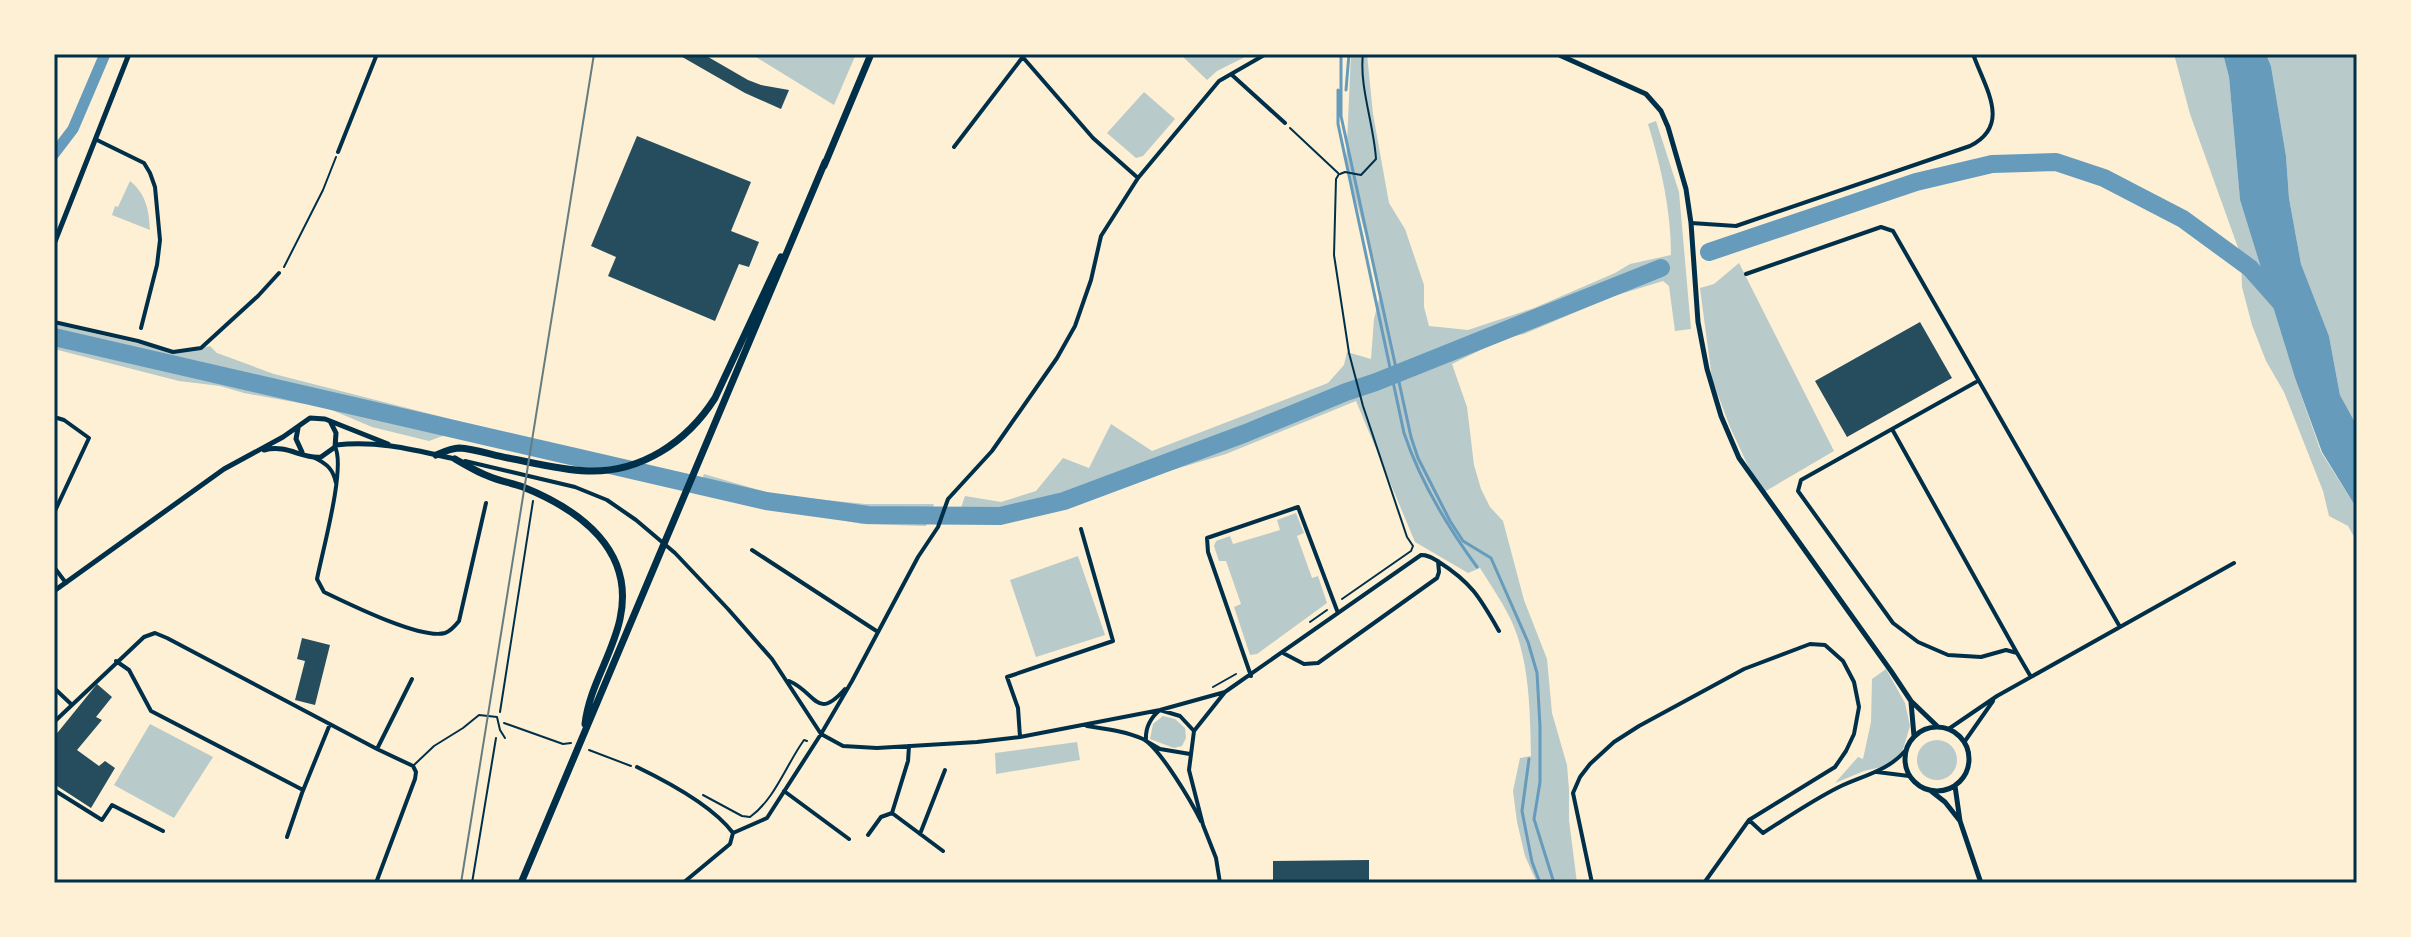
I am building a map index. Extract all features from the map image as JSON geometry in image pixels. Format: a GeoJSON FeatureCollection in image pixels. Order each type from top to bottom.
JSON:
{"type":"FeatureCollection","features":[{"type":"Feature","properties":{"kind":"highway"},"geometry":{"type":"LineString","coordinates":[[521,883],[871,54]]}},
{"type":"Feature","properties":{"kind":"highway"},"geometry":{"type":"LineString","coordinates":[[436,455],[457,448],[568,469],[611,470],[648,459],[686,434],[715,398],[825,162]]}},
{"type":"Feature","properties":{"kind":"highway"},"geometry":{"type":"LineString","coordinates":[[455,459],[488,477],[534,492],[576,514],[593,527],[606,544],[620,578],[620,619],[589,701],[584,735]]}},
{"type":"Feature","properties":{"kind":"street"},"geometry":{"type":"LineString","coordinates":[[54,244],[129,54]]}},
{"type":"Feature","properties":{"kind":"street"},"geometry":{"type":"LineString","coordinates":[[338,152],[377,54]]}},
{"type":"Feature","properties":{"kind":"street"},"geometry":{"type":"LineString","coordinates":[[733,833],[767,818],[852,681],[938,527],[948,499],[992,451],[1057,358],[1075,326],[1091,280],[1101,236],[1138,178],[1219,81],[1266,54]]}},
{"type":"Feature","properties":{"kind":"street"},"geometry":{"type":"LineString","coordinates":[[1557,54],[1646,94],[1661,111],[1686,189],[1698,322],[1707,369],[1721,416],[1739,458],[1911,701],[1937,726]]}},
{"type":"Feature","properties":{"kind":"street"},"geometry":{"type":"LineString","coordinates":[[1691,223],[1736,226],[1985,139],[1995,115],[1973,54]]}},
{"type":"Feature","properties":{"kind":"street"},"geometry":{"type":"LineString","coordinates":[[954,147],[1021,56],[1093,138],[1138,178]]}},
{"type":"Feature","properties":{"kind":"street"},"geometry":{"type":"LineString","coordinates":[[1232,75],[1285,123]]}},
{"type":"Feature","properties":{"kind":"street"},"geometry":{"type":"LineString","coordinates":[[97,140],[144,163],[155,187],[160,240],[141,328]]}},
{"type":"Feature","properties":{"kind":"street"},"geometry":{"type":"LineString","coordinates":[[1746,274],[1881,227],[1893,231],[2120,627]]}},
{"type":"Feature","properties":{"kind":"street"},"geometry":{"type":"LineString","coordinates":[[54,322],[173,352],[201,348],[279,273]]}},
{"type":"Feature","properties":{"kind":"street"},"geometry":{"type":"LineString","coordinates":[[1977,381],[1801,480],[1798,491],[1893,623],[1918,642],[1948,655],[1981,657],[2006,650],[2017,653]]}},
{"type":"Feature","properties":{"kind":"street"},"geometry":{"type":"LineString","coordinates":[[54,417],[64,420],[89,438],[54,513]]}},
{"type":"Feature","properties":{"kind":"street"},"geometry":{"type":"LineString","coordinates":[[54,591],[224,469],[283,437],[310,418],[319,417],[388,444],[575,487],[607,500],[636,520],[690,569],[759,642],[821,734],[831,741],[854,748],[1020,737],[1160,710],[1225,692],[1415,558],[1427,555],[1463,578],[1480,597],[1499,631]]}},
{"type":"Feature","properties":{"kind":"street"},"geometry":{"type":"LineString","coordinates":[[330,423],[336,433],[335,446],[339,455],[317,579],[324,592],[379,617],[433,634],[445,634],[459,621],[486,503]]}},
{"type":"Feature","properties":{"kind":"street"},"geometry":{"type":"LineString","coordinates":[[301,424],[296,439],[303,453]]}},
{"type":"Feature","properties":{"kind":"street"},"geometry":{"type":"LineString","coordinates":[[1892,429],[2031,677]]}},
{"type":"Feature","properties":{"kind":"street"},"geometry":{"type":"LineString","coordinates":[[315,458],[329,454],[335,446],[357,442],[388,444]]}},
{"type":"Feature","properties":{"kind":"street"},"geometry":{"type":"LineString","coordinates":[[254,453],[272,448],[303,453],[331,470],[336,485]]}},
{"type":"Feature","properties":{"kind":"street"},"geometry":{"type":"LineString","coordinates":[[1251,676],[1208,552],[1207,538],[1298,507],[1338,613]]}},
{"type":"Feature","properties":{"kind":"street"},"geometry":{"type":"LineString","coordinates":[[1020,737],[1018,708],[1007,677],[1113,641],[1081,529]]}},
{"type":"Feature","properties":{"kind":"street"},"geometry":{"type":"LineString","coordinates":[[752,550],[878,632]]}},
{"type":"Feature","properties":{"kind":"street"},"geometry":{"type":"LineString","coordinates":[[1283,653],[1304,664],[1318,663],[1437,578],[1438,561]]}},
{"type":"Feature","properties":{"kind":"street"},"geometry":{"type":"LineString","coordinates":[[1950,728],[1997,696],[2234,563]]}},
{"type":"Feature","properties":{"kind":"street"},"geometry":{"type":"LineString","coordinates":[[54,567],[66,583]]}},
{"type":"Feature","properties":{"kind":"street"},"geometry":{"type":"LineString","coordinates":[[54,722],[116,661],[144,637],[155,633],[413,766],[415,779],[376,883]]}},
{"type":"Feature","properties":{"kind":"street"},"geometry":{"type":"LineString","coordinates":[[1592,883],[1573,793],[1590,764],[1614,742],[1639,726],[1744,669],[1810,644],[1825,645],[1843,661],[1854,682],[1859,707],[1854,734],[1846,751],[1835,767],[1749,820],[1704,883]]}},
{"type":"Feature","properties":{"kind":"street"},"geometry":{"type":"LineString","coordinates":[[116,661],[129,670],[151,711],[303,790]]}},
{"type":"Feature","properties":{"kind":"street"},"geometry":{"type":"LineString","coordinates":[[377,749],[412,679]]}},
{"type":"Feature","properties":{"kind":"street"},"geometry":{"type":"LineString","coordinates":[[787,680],[802,688],[813,702],[822,705],[837,698],[852,681]]}},
{"type":"Feature","properties":{"kind":"street"},"geometry":{"type":"LineString","coordinates":[[54,688],[71,704]]}},
{"type":"Feature","properties":{"kind":"street"},"geometry":{"type":"LineString","coordinates":[[1220,883],[1216,858],[1203,825],[1189,770],[1194,731],[1225,692]]}},
{"type":"Feature","properties":{"kind":"street"},"geometry":{"type":"LineString","coordinates":[[1965,741],[1997,696]]}},
{"type":"Feature","properties":{"kind":"street"},"geometry":{"type":"LineString","coordinates":[[1911,701],[1914,736]]}},
{"type":"Feature","properties":{"kind":"street"},"geometry":{"type":"LineString","coordinates":[[1160,710],[1180,716],[1194,731]]}},
{"type":"Feature","properties":{"kind":"street"},"geometry":{"type":"LineString","coordinates":[[1160,710],[1148,724],[1146,741],[1176,779],[1203,825]]}},
{"type":"Feature","properties":{"kind":"street"},"geometry":{"type":"LineString","coordinates":[[287,837],[330,724]]}},
{"type":"Feature","properties":{"kind":"street"},"geometry":{"type":"LineString","coordinates":[[1085,725],[1121,731],[1160,749],[1190,754]]}},
{"type":"Feature","properties":{"kind":"street"},"geometry":{"type":"LineString","coordinates":[[1749,820],[1763,833],[1839,787],[1897,761],[1914,736],[1928,727],[1950,728],[1965,741],[1970,761],[1968,771],[1955,786],[1930,791]]}},
{"type":"Feature","properties":{"kind":"street"},"geometry":{"type":"LineString","coordinates":[[892,813],[908,761],[909,746]]}},
{"type":"Feature","properties":{"kind":"street"},"geometry":{"type":"LineString","coordinates":[[1905,751],[1909,776],[1945,802],[1960,821]]}},
{"type":"Feature","properties":{"kind":"street"},"geometry":{"type":"LineString","coordinates":[[637,767],[716,814],[733,833]]}},
{"type":"Feature","properties":{"kind":"street"},"geometry":{"type":"LineString","coordinates":[[920,834],[945,770]]}},
{"type":"Feature","properties":{"kind":"street"},"geometry":{"type":"LineString","coordinates":[[1874,772],[1909,776]]}},
{"type":"Feature","properties":{"kind":"street"},"geometry":{"type":"LineString","coordinates":[[1955,786],[1960,821],[1981,883]]}},
{"type":"Feature","properties":{"kind":"street"},"geometry":{"type":"LineString","coordinates":[[54,790],[102,820],[112,805],[163,831]]}},
{"type":"Feature","properties":{"kind":"street"},"geometry":{"type":"LineString","coordinates":[[784,791],[849,839]]}},
{"type":"Feature","properties":{"kind":"street"},"geometry":{"type":"LineString","coordinates":[[892,813],[943,851]]}},
{"type":"Feature","properties":{"kind":"street"},"geometry":{"type":"LineString","coordinates":[[868,835],[881,817],[892,813]]}},
{"type":"Feature","properties":{"kind":"street"},"geometry":{"type":"LineString","coordinates":[[683,883],[730,844],[733,833]]}},
{"type":"Feature","properties":{"kind":"lane"},"geometry":{"type":"LineString","coordinates":[[413,766],[434,746],[479,715],[497,717],[505,738]]}},
{"type":"Feature","properties":{"kind":"path"},"geometry":{"type":"LineString","coordinates":[[1308,624],[1411,551],[1413,546],[1407,537],[1354,377],[1334,255],[1336,179],[1345,172],[1361,175],[1376,159],[1362,67],[1363,54]]}},
{"type":"Feature","properties":{"kind":"path"},"geometry":{"type":"LineString","coordinates":[[1285,123],[1339,174]]}},
{"type":"Feature","properties":{"kind":"path"},"geometry":{"type":"LineString","coordinates":[[279,273],[323,190],[338,152]]}},
{"type":"Feature","properties":{"kind":"path"},"geometry":{"type":"LineString","coordinates":[[472,883],[534,492]]}},
{"type":"Feature","properties":{"kind":"path"},"geometry":{"type":"LineString","coordinates":[[1207,690],[1248,667]]}},
{"type":"Feature","properties":{"kind":"path"},"geometry":{"type":"LineString","coordinates":[[499,722],[563,744],[572,743]]}},
{"type":"Feature","properties":{"kind":"path"},"geometry":{"type":"LineString","coordinates":[[693,789],[742,816],[750,817],[764,807],[804,740],[816,743]]}},
{"type":"Feature","properties":{"kind":"path"},"geometry":{"type":"LineString","coordinates":[[587,750],[637,767]]}},
{"type":"Feature","properties":{"kind":"shaded area"},"geometry":{"type":"Polygon","coordinates":[[[751,54],[856,54],[834,105],[751,54]]]}},
{"type":"Feature","properties":{"kind":"shaded area"},"geometry":{"type":"Polygon","coordinates":[[[1180,54],[1251,54],[1217,71],[1207,80],[1180,54]]]}},
{"type":"Feature","properties":{"kind":"shaded area"},"geometry":{"type":"Polygon","coordinates":[[[1351,54],[1367,54],[1373,114],[1389,203],[1405,229],[1424,285],[1424,307],[1429,326],[1468,330],[1534,308],[1630,264],[1671,255],[1664,188],[1648,124],[1656,121],[1679,192],[1691,329],[1675,331],[1669,286],[1663,281],[1614,296],[1524,334],[1505,338],[1452,364],[1467,407],[1474,465],[1481,489],[1490,507],[1503,521],[1524,600],[1547,659],[1552,713],[1567,765],[1569,820],[1577,883],[1537,883],[1525,856],[1513,791],[1520,758],[1531,756],[1529,703],[1521,649],[1509,616],[1480,568],[1468,573],[1415,542],[1356,401],[1226,454],[1015,517],[956,522],[965,496],[1001,502],[1036,491],[1063,458],[1089,468],[1111,424],[1152,451],[1328,383],[1344,365],[1347,352],[1371,359],[1374,319],[1381,291],[1346,164],[1351,54]]]}},
{"type":"Feature","properties":{"kind":"shaded area"},"geometry":{"type":"Polygon","coordinates":[[[2174,54],[2223,54],[2229,77],[2240,200],[2321,452],[2357,509],[2357,542],[2348,526],[2329,516],[2323,491],[2284,392],[2266,361],[2252,325],[2242,287],[2241,256],[2190,114],[2174,54]]]}},
{"type":"Feature","properties":{"kind":"shaded area"},"geometry":{"type":"Polygon","coordinates":[[[2266,54],[2357,54],[2357,426],[2340,395],[2329,336],[2301,264],[2271,66],[2266,54]]]}},
{"type":"Feature","properties":{"kind":"shaded area"},"geometry":{"type":"Polygon","coordinates":[[[1144,92],[1175,119],[1143,156],[1136,158],[1107,133],[1144,92]]]}},
{"type":"Feature","properties":{"kind":"shaded area"},"geometry":{"type":"Polygon","coordinates":[[[130,181],[146,203],[150,230],[112,215],[130,181]]]}},
{"type":"Feature","properties":{"kind":"shaded area"},"geometry":{"type":"Polygon","coordinates":[[[1739,263],[1834,451],[1764,492],[1730,427],[1712,379],[1700,288],[1714,284],[1739,263]]]}},
{"type":"Feature","properties":{"kind":"shaded area"},"geometry":{"type":"Polygon","coordinates":[[[54,324],[179,353],[210,346],[217,353],[274,374],[529,439],[527,450],[448,434],[429,441],[372,427],[327,408],[220,386],[179,381],[54,349],[54,324]]]}},
{"type":"Feature","properties":{"kind":"shaded area"},"geometry":{"type":"Polygon","coordinates":[[[704,474],[776,495],[866,504],[934,504],[926,526],[862,524],[698,492],[704,474]]]}},
{"type":"Feature","properties":{"kind":"shaded area"},"geometry":{"type":"Polygon","coordinates":[[[1296,513],[1304,533],[1297,536],[1312,578],[1318,576],[1327,603],[1257,654],[1250,655],[1234,607],[1241,604],[1226,561],[1219,561],[1214,546],[1216,541],[1230,536],[1233,544],[1280,530],[1277,520],[1296,513]]]}},
{"type":"Feature","properties":{"kind":"shaded area"},"geometry":{"type":"Polygon","coordinates":[[[1078,556],[1105,635],[1036,657],[1010,580],[1078,556]]]}},
{"type":"Feature","properties":{"kind":"shaded area"},"geometry":{"type":"Polygon","coordinates":[[[1886,669],[1905,703],[1910,726],[1901,756],[1890,765],[1835,783],[1858,757],[1863,759],[1871,722],[1872,679],[1886,669]]]}},
{"type":"Feature","properties":{"kind":"shaded area"},"geometry":{"type":"Polygon","coordinates":[[[1163,716],[1175,719],[1185,728],[1186,738],[1182,746],[1174,748],[1150,739],[1153,724],[1163,716]]]}},
{"type":"Feature","properties":{"kind":"shaded area"},"geometry":{"type":"Polygon","coordinates":[[[150,724],[213,757],[174,818],[114,785],[150,724]]]}},
{"type":"Feature","properties":{"kind":"shaded area"},"geometry":{"type":"Polygon","coordinates":[[[1937,740],[1951,746],[1957,760],[1951,774],[1937,780],[1923,774],[1917,760],[1923,746],[1937,740]]]}},
{"type":"Feature","properties":{"kind":"shaded area"},"geometry":{"type":"Polygon","coordinates":[[[1077,742],[1080,760],[996,774],[995,753],[1077,742]]]}},
{"type":"Feature","properties":{"kind":"water"},"geometry":{"type":"Polygon","coordinates":[[[2223,54],[2266,54],[2271,66],[2301,264],[2329,336],[2340,395],[2357,426],[2357,509],[2322,452],[2295,378],[2240,200],[2229,77],[2223,54]]]}},
{"type":"Feature","properties":{"kind":"building"},"geometry":{"type":"Polygon","coordinates":[[[677,54],[703,54],[748,80],[789,90],[781,109],[745,93],[677,54]]]}},
{"type":"Feature","properties":{"kind":"building"},"geometry":{"type":"Polygon","coordinates":[[[637,136],[751,182],[731,231],[759,242],[749,267],[739,264],[715,321],[608,276],[616,257],[591,246],[637,136]]]}},
{"type":"Feature","properties":{"kind":"building"},"geometry":{"type":"Polygon","coordinates":[[[1920,322],[1952,378],[1847,437],[1815,381],[1920,322]]]}},
{"type":"Feature","properties":{"kind":"building"},"geometry":{"type":"Polygon","coordinates":[[[302,638],[330,645],[315,705],[295,700],[305,661],[297,659],[302,638]]]}},
{"type":"Feature","properties":{"kind":"building"},"geometry":{"type":"Polygon","coordinates":[[[97,684],[112,697],[96,717],[102,720],[77,750],[99,766],[105,761],[115,768],[91,808],[54,784],[54,737],[97,684]]]}},
{"type":"Feature","properties":{"kind":"building"},"geometry":{"type":"Polygon","coordinates":[[[1369,860],[1369,883],[1273,883],[1273,861],[1369,860]]]}},
{"type":"Feature","properties":{"kind":"waterway"},"geometry":{"type":"LineString","coordinates":[[54,154],[73,129],[105,54]]}},
{"type":"Feature","properties":{"kind":"waterway"},"geometry":{"type":"LineString","coordinates":[[1341,54],[1341,116],[1411,437],[1418,458],[1463,541],[1491,558],[1528,642],[1537,673],[1540,782],[1534,819],[1554,883]]}},
{"type":"Feature","properties":{"kind":"waterway"},"geometry":{"type":"LineString","coordinates":[[1346,90],[1349,54]]}},
{"type":"Feature","properties":{"kind":"waterway"},"geometry":{"type":"LineString","coordinates":[[1338,90],[1338,124],[1404,433],[1435,503],[1477,567]]}},
{"type":"Feature","properties":{"kind":"waterway"},"geometry":{"type":"LineString","coordinates":[[1709,252],[1916,182],[1992,164],[2056,162],[2104,178],[2183,219],[2250,268],[2281,303]]}},
{"type":"Feature","properties":{"kind":"waterway"},"geometry":{"type":"LineString","coordinates":[[54,337],[766,501],[868,515],[1000,516],[1064,501],[1246,433],[1661,268]]}},
{"type":"Feature","properties":{"kind":"waterway"},"geometry":{"type":"LineString","coordinates":[[1529,759],[1522,811],[1532,862],[1540,883]]}},
{"type":"Feature","properties":{"kind":"tram line"},"geometry":{"type":"LineString","coordinates":[[461,883],[594,54]]}}]}
